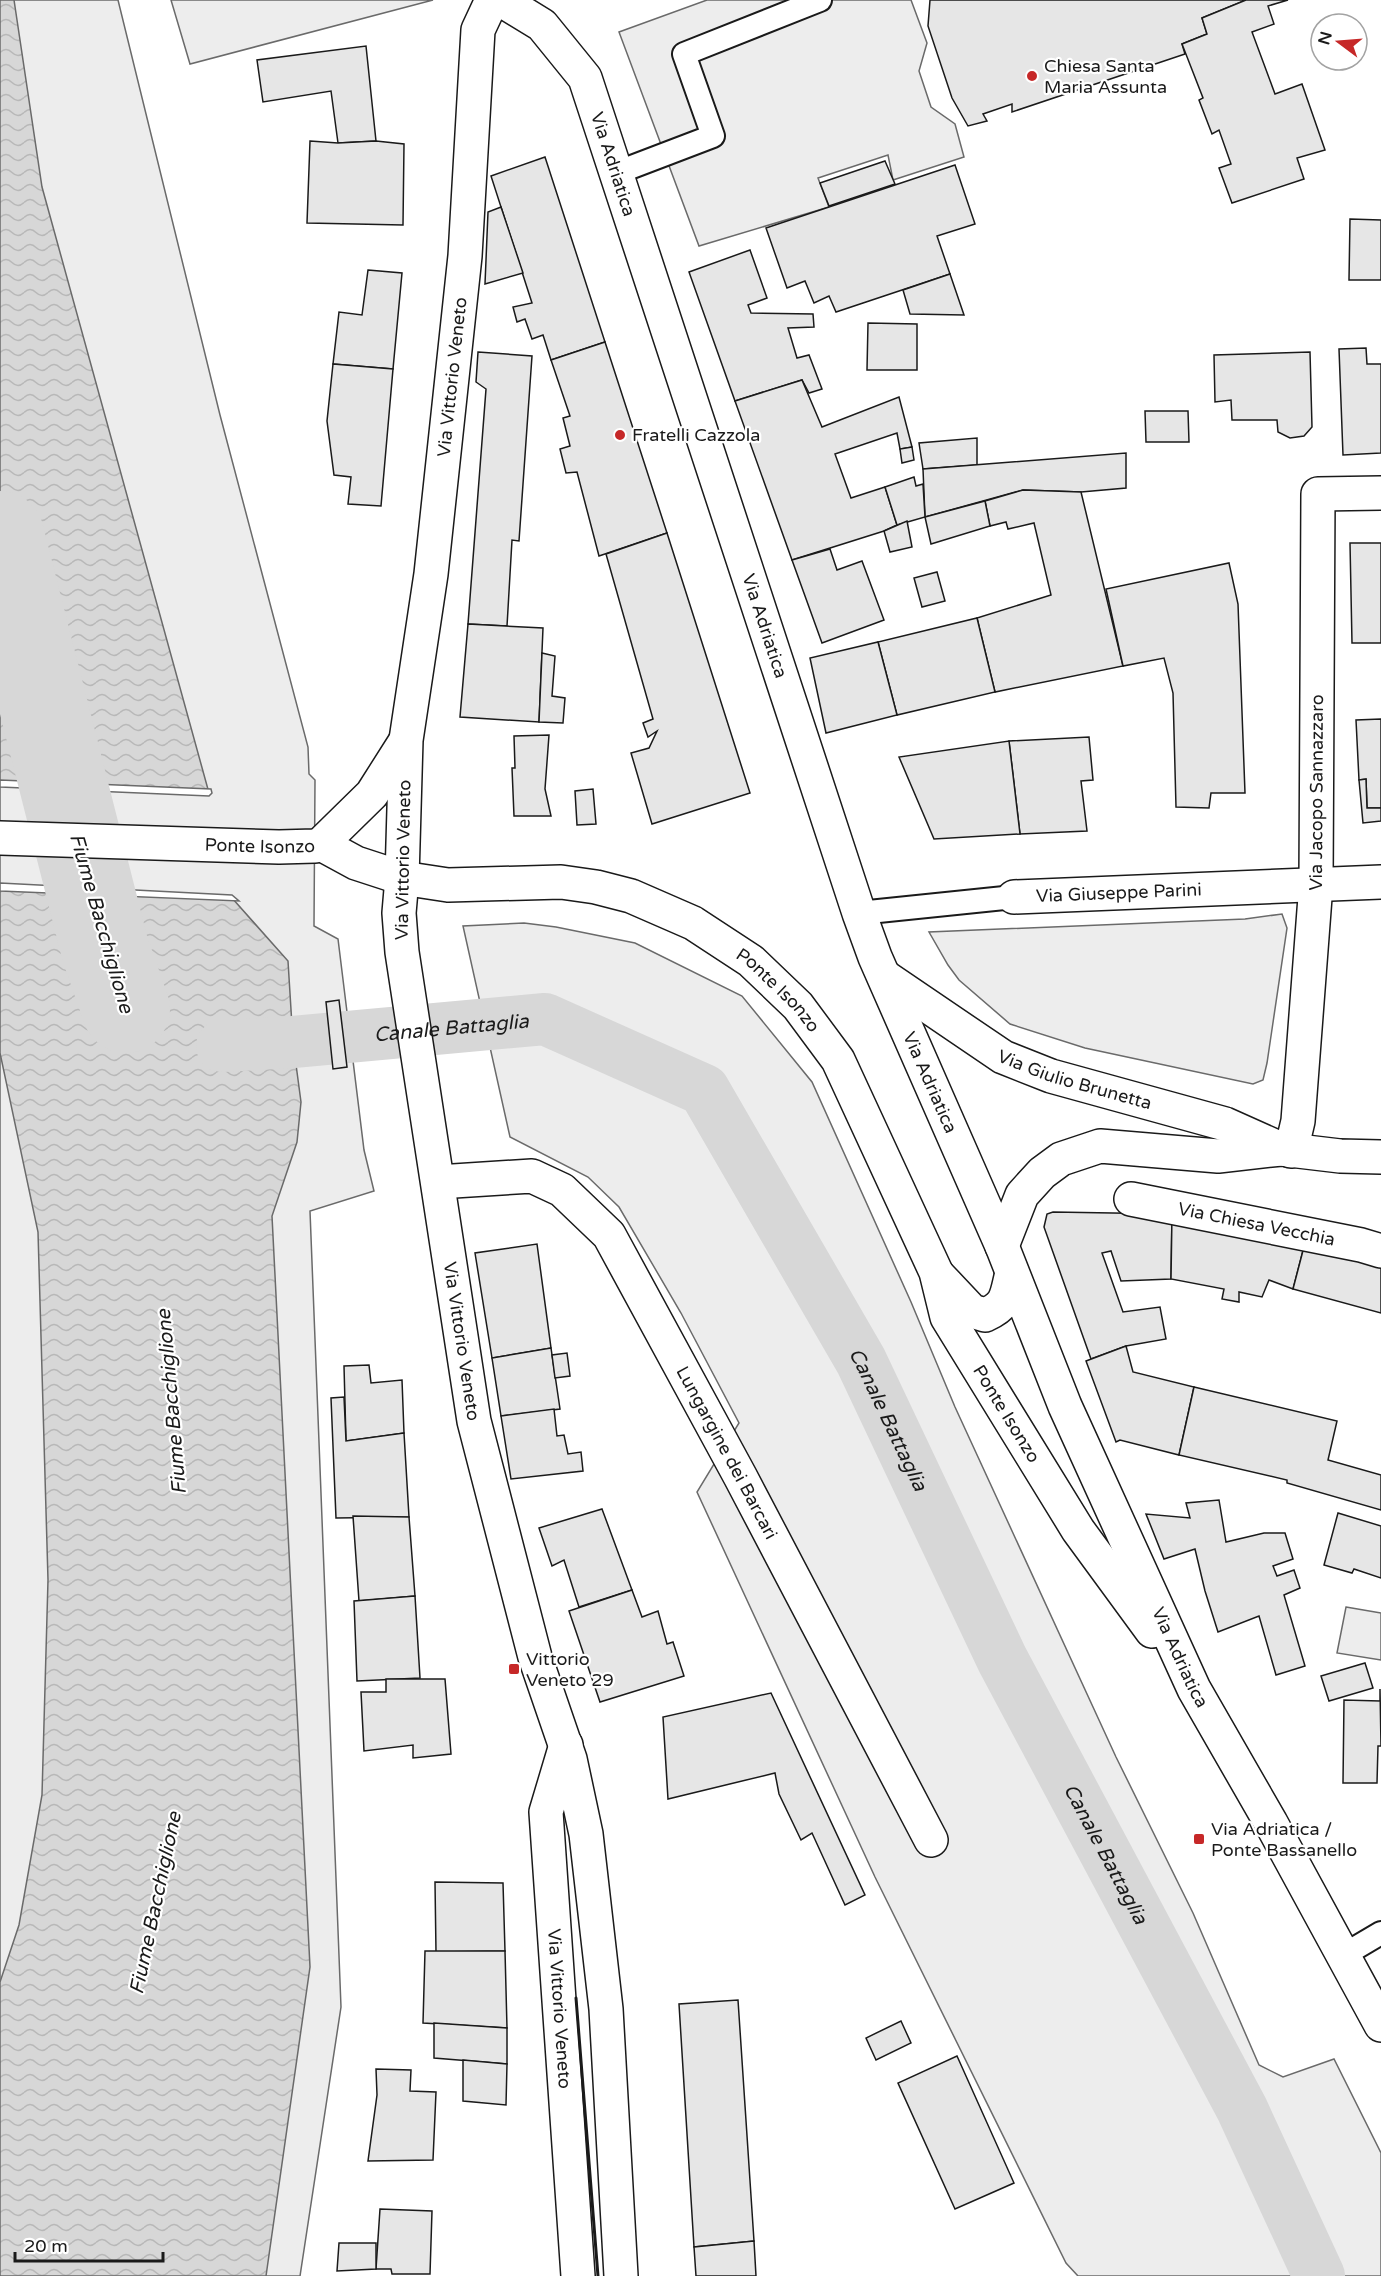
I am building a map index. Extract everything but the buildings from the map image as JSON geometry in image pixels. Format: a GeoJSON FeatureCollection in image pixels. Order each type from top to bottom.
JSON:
{"type":"FeatureCollection","features":[{"type":"Feature","properties":{"kind":"main road","name":"Via Vittorio Veneto"},"geometry":{"type":"LineString","coordinates":[[492,0],[478,30],[465,256],[431,574],[405,740],[399,913],[402,952],[474,1421],[535,1658],[566,1745],[586,1834],[605,1997],[621,2276]]}},
{"type":"Feature","properties":{"kind":"main road","name":"Via Adriatica"},"geometry":{"type":"LineString","coordinates":[[501,0],[542,25],[585,78],[859,913],[885,977],[1007,1260],[1065,1406],[1194,1689],[1271,1823],[1381,2025]]}},
{"type":"Feature","properties":{"kind":"main road","name":"Via Jacopo Sannazzaro"},"geometry":{"type":"LineString","coordinates":[[1286,1150],[1298,1121],[1316,884],[1318,494],[1381,493]]}},
{"type":"Feature","properties":{"kind":"main road"},"geometry":{"type":"LineString","coordinates":[[321,844],[372,794],[405,740]]}},
{"type":"Feature","properties":{"kind":"main road","name":"Ponte Isonzo"},"geometry":{"type":"LineString","coordinates":[[0,838],[279,847],[321,844],[356,863],[402,878],[448,885],[561,882],[596,887],[631,896],[662,908],[693,923],[751,961],[798,1006],[838,1060],[936,1272],[947,1317],[1078,1530],[1194,1689]]}},
{"type":"Feature","properties":{"kind":"main road","name":"Via Giuseppe Parini"},"geometry":{"type":"LineString","coordinates":[[1014,897],[1381,882]]}},
{"type":"Feature","properties":{"kind":"main road","name":"Via Giulio Brunetta"},"geometry":{"type":"LineString","coordinates":[[885,977],[1003,1057],[1051,1076],[1225,1124],[1286,1150]]}},
{"type":"Feature","properties":{"kind":"main road","name":"Via Giulio Brunetta"},"geometry":{"type":"LineString","coordinates":[[1007,1260],[1022,1195],[1042,1173],[1061,1159],[1081,1151],[1100,1146],[1218,1156],[1286,1150],[1340,1156],[1381,1157]]}},
{"type":"Feature","properties":{"kind":"main road","name":"Lungargine dei Barcari"},"geometry":{"type":"LineString","coordinates":[[438,1182],[532,1176],[562,1190],[609,1235],[740,1476],[931,1840]]}},
{"type":"Feature","properties":{"kind":"main road","name":"Via Chiesa Vecchia"},"geometry":{"type":"LineString","coordinates":[[1131,1199],[1381,1251]]}},
{"type":"Feature","properties":{"kind":"main road"},"geometry":{"type":"LineString","coordinates":[[936,1272],[972,1311],[985,1315],[999,1309],[1005,1300],[1007,1260]]}},
{"type":"Feature","properties":{"kind":"main road","name":"Via Vittorio Veneto"},"geometry":{"type":"LineString","coordinates":[[566,1745],[546,1812],[578,2276]]}},
{"type":"Feature","properties":{"kind":"lane"},"geometry":{"type":"LineString","coordinates":[[616,173],[713,136],[684,54],[820,0]]}},
{"type":"Feature","properties":{"kind":"lane","name":"Via Giuseppe Parini"},"geometry":{"type":"LineString","coordinates":[[859,913],[1014,897]]}},
{"type":"Feature","properties":{"kind":"lane"},"geometry":{"type":"LineString","coordinates":[[1342,1956],[1381,1933]]}},
{"type":"Feature","properties":{"kind":"shaded area"},"geometry":{"type":"Polygon","coordinates":[[[0,0],[118,0],[220,415],[308,747],[309,774],[315,780],[314,926],[338,939],[364,1150],[374,1191],[310,1211],[341,2007],[300,2276],[0,2276],[0,0]]]}},
{"type":"Feature","properties":{"kind":"shaded area"},"geometry":{"type":"Polygon","coordinates":[[[171,0],[433,0],[190,64],[171,0]]]}},
{"type":"Feature","properties":{"kind":"shaded area"},"geometry":{"type":"Polygon","coordinates":[[[707,0],[911,0],[927,43],[919,71],[931,107],[955,124],[964,157],[893,180],[888,155],[818,178],[829,207],[699,246],[619,32],[707,0]]]}},
{"type":"Feature","properties":{"kind":"shaded area"},"geometry":{"type":"Polygon","coordinates":[[[1282,914],[1287,928],[1267,1063],[1263,1080],[1253,1084],[1085,1048],[1010,1024],[959,980],[929,932],[1245,919],[1282,914]]]}},
{"type":"Feature","properties":{"kind":"shaded area"},"geometry":{"type":"Polygon","coordinates":[[[524,923],[635,943],[742,996],[812,1082],[911,1302],[955,1407],[1116,1757],[1193,1913],[1259,2065],[1283,2077],[1334,2059],[1381,2153],[1381,2276],[1078,2276],[1066,2263],[875,1877],[697,1492],[739,1423],[681,1313],[619,1207],[588,1177],[510,1137],[463,926],[524,923]]]}},
{"type":"Feature","properties":{"kind":"shaded area"},"geometry":{"type":"Polygon","coordinates":[[[1346,1607],[1381,1613],[1381,1660],[1337,1653],[1346,1607]]]}},
{"type":"Feature","properties":{"kind":"water"},"geometry":{"type":"Polygon","coordinates":[[[0,0],[14,0],[42,187],[209,793],[0,784],[0,0]]]}},
{"type":"Feature","properties":{"kind":"water"},"geometry":{"type":"Polygon","coordinates":[[[0,886],[232,898],[288,961],[293,1042],[301,1102],[297,1142],[272,1216],[310,1967],[266,2276],[0,2276],[0,1982],[19,1925],[42,1795],[48,1580],[38,1232],[0,1053],[0,886]]]}},
{"type":"Feature","properties":{"kind":"pier"},"geometry":{"type":"Polygon","coordinates":[[[0,780],[211,789],[212,793],[209,796],[0,787],[0,780]]]}},
{"type":"Feature","properties":{"kind":"pier"},"geometry":{"type":"Polygon","coordinates":[[[0,883],[232,895],[239,901],[0,891],[0,883]]]}},
{"type":"Feature","properties":{"kind":"waterway","name":"Fiume Bacchiglione"},"geometry":{"type":"LineString","coordinates":[[0,535],[105,949],[126,1009]]}},
{"type":"Feature","properties":{"kind":"waterway","name":"Canale Battaglia"},"geometry":{"type":"LineString","coordinates":[[222,1046],[293,1042],[545,1019],[704,1090],[861,1361],[1002,1659],[1242,2109],[1319,2276]]}},
{"type":"Feature","properties":{"kind":"wall"},"geometry":{"type":"LineString","coordinates":[[576,1998],[598,2276]]}},
{"type":"Feature","properties":{"kind":"place","name":"Chiesa Santa Maria Assunta"},"geometry":{"type":"Point","coordinates":[1032,76]}},
{"type":"Feature","properties":{"kind":"place","name":"Fratelli Cazzola"},"geometry":{"type":"Point","coordinates":[620,435]}},
{"type":"Feature","properties":{"kind":"place","name":"Vittorio Veneto 29"},"geometry":{"type":"Point","coordinates":[514,1669]}},
{"type":"Feature","properties":{"kind":"place","name":"Via Adriatica / Ponte Bassanello"},"geometry":{"type":"Point","coordinates":[1199,1839]}}]}
